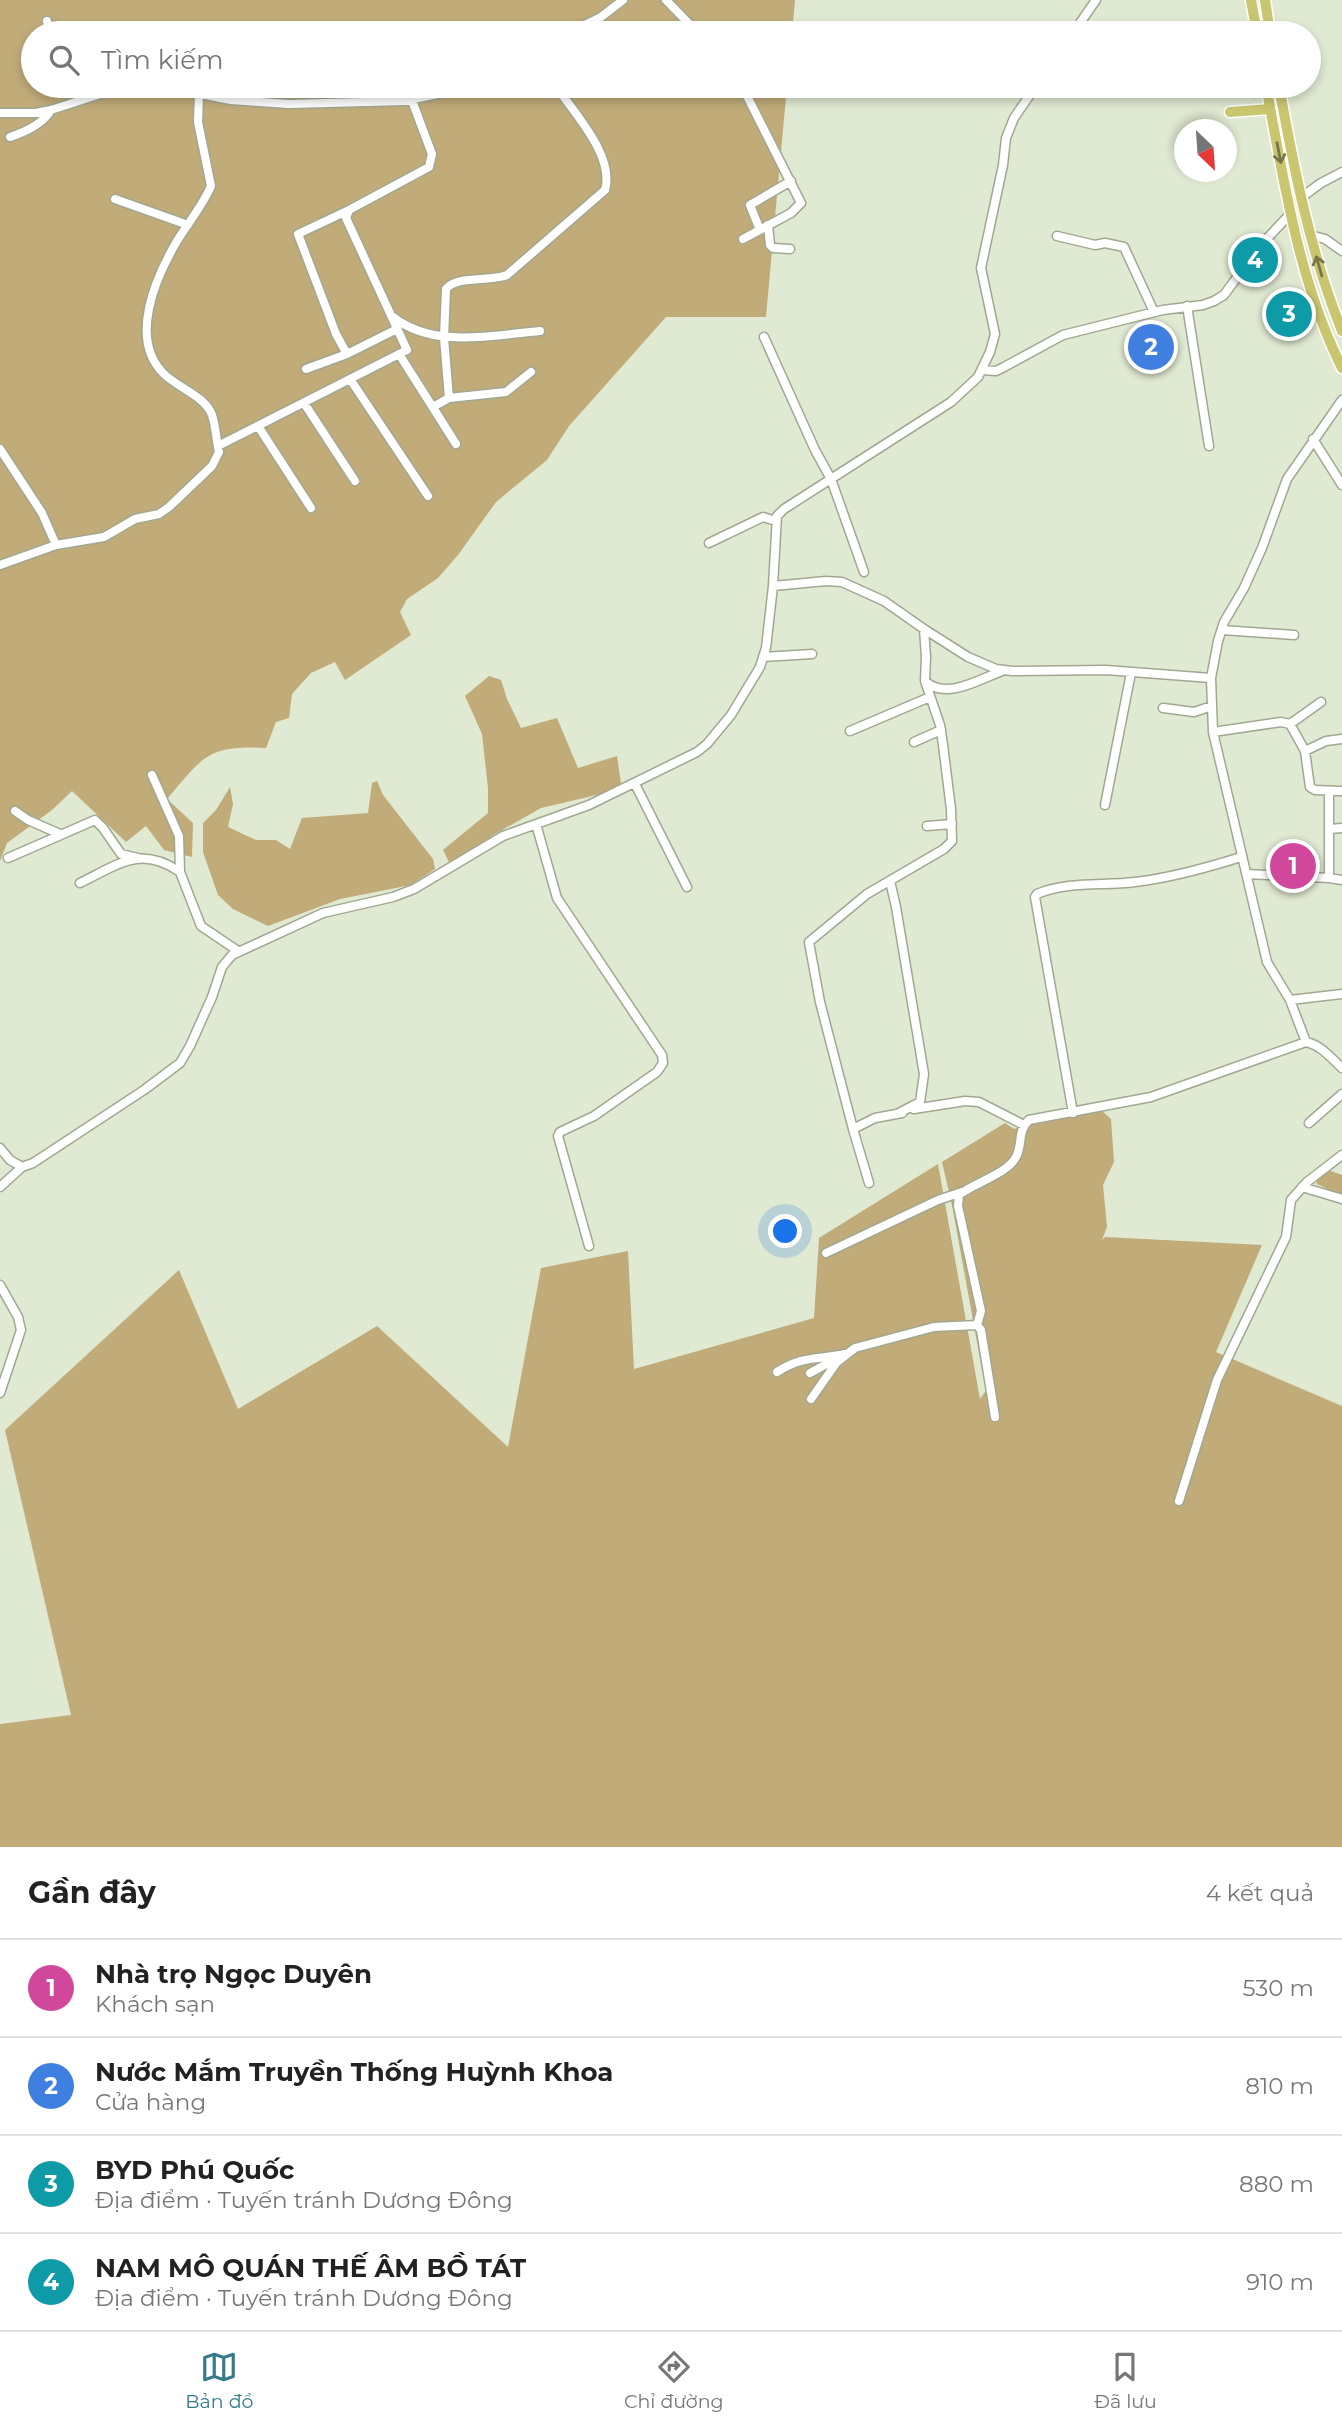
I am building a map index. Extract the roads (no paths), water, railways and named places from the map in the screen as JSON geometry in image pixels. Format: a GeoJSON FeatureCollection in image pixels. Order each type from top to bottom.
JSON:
{"type":"FeatureCollection","features":[{"type":"Feature","properties":{"kind":"main road"},"geometry":{"type":"LineString","coordinates":[[1251,0],[1255,21]]}},
{"type":"Feature","properties":{"kind":"main road"},"geometry":{"type":"LineString","coordinates":[[1265,0],[1268,21]]}},
{"type":"Feature","properties":{"kind":"main road"},"geometry":{"type":"LineString","coordinates":[[1268,98],[1290,214],[1312,298],[1342,368]]}},
{"type":"Feature","properties":{"kind":"main road"},"geometry":{"type":"LineString","coordinates":[[1281,98],[1303,209],[1320,274],[1342,331]]}},
{"type":"Feature","properties":{"kind":"main road"},"geometry":{"type":"LineString","coordinates":[[1230,111],[1270,109]]}},
{"type":"Feature","properties":{"kind":"main road"},"geometry":{"type":"LineString","coordinates":[[1290,214],[1303,209]]}},
{"type":"Feature","properties":{"kind":"street"},"geometry":{"type":"LineString","coordinates":[[593,21],[623,0]]}},
{"type":"Feature","properties":{"kind":"street"},"geometry":{"type":"LineString","coordinates":[[666,0],[686,21]]}},
{"type":"Feature","properties":{"kind":"street"},"geometry":{"type":"LineString","coordinates":[[1081,21],[1096,0]]}},
{"type":"Feature","properties":{"kind":"street"},"geometry":{"type":"LineString","coordinates":[[0,113],[36,113],[85,98]]}},
{"type":"Feature","properties":{"kind":"street"},"geometry":{"type":"LineString","coordinates":[[0,565],[56,545],[104,537],[135,519],[163,511],[212,467],[218,458],[211,412],[161,371],[149,351],[146,337],[158,278],[211,186],[198,122],[199,98]]}},
{"type":"Feature","properties":{"kind":"street"},"geometry":{"type":"LineString","coordinates":[[222,98],[288,104],[384,102],[411,98],[432,154],[429,167],[298,234],[336,334],[347,354]]}},
{"type":"Feature","properties":{"kind":"street"},"geometry":{"type":"LineString","coordinates":[[449,398],[444,338],[446,289],[450,284],[508,275],[605,190],[608,180],[603,156],[564,98]]}},
{"type":"Feature","properties":{"kind":"street"},"geometry":{"type":"LineString","coordinates":[[743,239],[800,206],[791,181],[748,98]]}},
{"type":"Feature","properties":{"kind":"street"},"geometry":{"type":"LineString","coordinates":[[0,1187],[22,1167],[33,1163],[144,1090],[180,1063],[201,1022],[225,961],[238,951],[323,913],[393,897],[414,889],[503,836],[589,806],[697,752],[707,744],[748,690],[763,657],[773,586],[777,516],[951,402],[982,370],[995,334],[982,279],[983,257],[1009,127],[1028,98]]}},
{"type":"Feature","properties":{"kind":"street"},"geometry":{"type":"LineString","coordinates":[[10,137],[36,126],[51,110]]}},
{"type":"Feature","properties":{"kind":"street"},"geometry":{"type":"LineString","coordinates":[[1302,198],[1321,183],[1342,172]]}},
{"type":"Feature","properties":{"kind":"street"},"geometry":{"type":"LineString","coordinates":[[790,248],[774,248],[770,244],[750,205],[791,181]]}},
{"type":"Feature","properties":{"kind":"street"},"geometry":{"type":"LineString","coordinates":[[115,199],[188,225]]}},
{"type":"Feature","properties":{"kind":"street"},"geometry":{"type":"LineString","coordinates":[[218,446],[407,350],[346,218],[349,210]]}},
{"type":"Feature","properties":{"kind":"street"},"geometry":{"type":"LineString","coordinates":[[982,370],[996,371],[1063,335],[1154,312],[1203,305],[1224,295],[1261,246],[1290,214]]}},
{"type":"Feature","properties":{"kind":"street"},"geometry":{"type":"LineString","coordinates":[[1310,235],[1325,239],[1342,251]]}},
{"type":"Feature","properties":{"kind":"street"},"geometry":{"type":"LineString","coordinates":[[1058,236],[1095,245],[1105,243],[1124,247],[1154,312]]}},
{"type":"Feature","properties":{"kind":"street"},"geometry":{"type":"LineString","coordinates":[[1187,306],[1209,446]]}},
{"type":"Feature","properties":{"kind":"street"},"geometry":{"type":"LineString","coordinates":[[390,315],[405,326],[444,338],[540,331]]}},
{"type":"Feature","properties":{"kind":"street"},"geometry":{"type":"LineString","coordinates":[[306,369],[347,354],[397,329]]}},
{"type":"Feature","properties":{"kind":"street"},"geometry":{"type":"LineString","coordinates":[[764,337],[831,479],[864,572]]}},
{"type":"Feature","properties":{"kind":"street"},"geometry":{"type":"LineString","coordinates":[[399,354],[456,444]]}},
{"type":"Feature","properties":{"kind":"street"},"geometry":{"type":"LineString","coordinates":[[433,407],[449,398],[506,393],[531,373]]}},
{"type":"Feature","properties":{"kind":"street"},"geometry":{"type":"LineString","coordinates":[[350,379],[428,496]]}},
{"type":"Feature","properties":{"kind":"street"},"geometry":{"type":"LineString","coordinates":[[1306,1042],[1290,1000],[1267,962],[1213,732],[1211,678],[1222,630],[1262,548],[1287,480],[1342,400]]}},
{"type":"Feature","properties":{"kind":"street"},"geometry":{"type":"LineString","coordinates":[[304,402],[355,481]]}},
{"type":"Feature","properties":{"kind":"street"},"geometry":{"type":"LineString","coordinates":[[258,426],[311,508]]}},
{"type":"Feature","properties":{"kind":"street"},"geometry":{"type":"LineString","coordinates":[[1313,439],[1342,485]]}},
{"type":"Feature","properties":{"kind":"street"},"geometry":{"type":"LineString","coordinates":[[0,449],[42,513],[56,545]]}},
{"type":"Feature","properties":{"kind":"street"},"geometry":{"type":"LineString","coordinates":[[709,543],[763,517],[776,521]]}},
{"type":"Feature","properties":{"kind":"street"},"geometry":{"type":"LineString","coordinates":[[773,586],[842,582],[884,601],[982,664],[1005,670],[1093,670],[1211,678]]}},
{"type":"Feature","properties":{"kind":"street"},"geometry":{"type":"LineString","coordinates":[[869,1183],[820,1002],[809,942],[856,901],[952,841],[941,730],[925,681],[924,629]]}},
{"type":"Feature","properties":{"kind":"street"},"geometry":{"type":"LineString","coordinates":[[1222,630],[1294,635]]}},
{"type":"Feature","properties":{"kind":"street"},"geometry":{"type":"LineString","coordinates":[[763,657],[812,654]]}},
{"type":"Feature","properties":{"kind":"street"},"geometry":{"type":"LineString","coordinates":[[925,681],[942,690],[969,684],[1005,670]]}},
{"type":"Feature","properties":{"kind":"street"},"geometry":{"type":"LineString","coordinates":[[1105,805],[1131,673]]}},
{"type":"Feature","properties":{"kind":"street"},"geometry":{"type":"LineString","coordinates":[[850,731],[930,697]]}},
{"type":"Feature","properties":{"kind":"street"},"geometry":{"type":"LineString","coordinates":[[1213,732],[1281,722],[1290,724],[1321,702]]}},
{"type":"Feature","properties":{"kind":"street"},"geometry":{"type":"LineString","coordinates":[[1163,708],[1194,712],[1212,706]]}},
{"type":"Feature","properties":{"kind":"street"},"geometry":{"type":"LineString","coordinates":[[1290,724],[1305,751],[1310,786],[1315,790],[1342,790]]}},
{"type":"Feature","properties":{"kind":"street"},"geometry":{"type":"LineString","coordinates":[[914,742],[941,730]]}},
{"type":"Feature","properties":{"kind":"street"},"geometry":{"type":"LineString","coordinates":[[1305,751],[1326,741],[1342,739]]}},
{"type":"Feature","properties":{"kind":"street"},"geometry":{"type":"LineString","coordinates":[[152,775],[179,836],[180,872],[201,926],[238,951]]}},
{"type":"Feature","properties":{"kind":"street"},"geometry":{"type":"LineString","coordinates":[[635,784],[687,887]]}},
{"type":"Feature","properties":{"kind":"street"},"geometry":{"type":"LineString","coordinates":[[1329,790],[1329,878]]}},
{"type":"Feature","properties":{"kind":"street"},"geometry":{"type":"LineString","coordinates":[[13,822],[15,812],[60,834]]}},
{"type":"Feature","properties":{"kind":"street"},"geometry":{"type":"LineString","coordinates":[[8,858],[96,820],[121,854],[138,858]]}},
{"type":"Feature","properties":{"kind":"street"},"geometry":{"type":"LineString","coordinates":[[536,824],[557,898],[663,1055],[663,1063],[657,1072],[594,1116],[560,1132],[558,1136],[589,1246]]}},
{"type":"Feature","properties":{"kind":"street"},"geometry":{"type":"LineString","coordinates":[[927,826],[952,824]]}},
{"type":"Feature","properties":{"kind":"street"},"geometry":{"type":"LineString","coordinates":[[1330,829],[1342,828]]}},
{"type":"Feature","properties":{"kind":"street"},"geometry":{"type":"LineString","coordinates":[[80,883],[123,862],[147,857],[167,863],[180,872]]}},
{"type":"Feature","properties":{"kind":"street"},"geometry":{"type":"LineString","coordinates":[[1073,1113],[1035,897],[1037,894],[1091,884],[1149,880],[1189,873],[1241,857]]}},
{"type":"Feature","properties":{"kind":"street"},"geometry":{"type":"LineString","coordinates":[[1247,874],[1342,880]]}},
{"type":"Feature","properties":{"kind":"street"},"geometry":{"type":"LineString","coordinates":[[890,881],[924,1074],[920,1102],[897,1114]]}},
{"type":"Feature","properties":{"kind":"street"},"geometry":{"type":"LineString","coordinates":[[1290,1000],[1342,994]]}},
{"type":"Feature","properties":{"kind":"street"},"geometry":{"type":"LineString","coordinates":[[826,1253],[938,1200],[962,1192],[998,1172],[1017,1157],[1024,1125],[1029,1120],[1151,1097],[1306,1042],[1325,1052],[1342,1068]]}},
{"type":"Feature","properties":{"kind":"street"},"geometry":{"type":"LineString","coordinates":[[1309,1123],[1342,1094]]}},
{"type":"Feature","properties":{"kind":"street"},"geometry":{"type":"LineString","coordinates":[[853,1129],[875,1118],[965,1101],[979,1102],[1024,1125]]}},
{"type":"Feature","properties":{"kind":"street"},"geometry":{"type":"LineString","coordinates":[[0,1147],[10,1160],[22,1167]]}},
{"type":"Feature","properties":{"kind":"street"},"geometry":{"type":"LineString","coordinates":[[1179,1502],[1217,1380],[1286,1237],[1291,1200],[1342,1155]]}},
{"type":"Feature","properties":{"kind":"street"},"geometry":{"type":"LineString","coordinates":[[1302,1188],[1342,1199]]}},
{"type":"Feature","properties":{"kind":"street"},"geometry":{"type":"LineString","coordinates":[[962,1192],[958,1206],[981,1311],[977,1325]]}},
{"type":"Feature","properties":{"kind":"street"},"geometry":{"type":"LineString","coordinates":[[0,1285],[18,1317],[21,1330],[0,1393]]}},
{"type":"Feature","properties":{"kind":"street"},"geometry":{"type":"LineString","coordinates":[[810,1373],[868,1344],[926,1329],[977,1325]]}},
{"type":"Feature","properties":{"kind":"street"},"geometry":{"type":"LineString","coordinates":[[977,1325],[981,1330],[995,1417]]}},
{"type":"Feature","properties":{"kind":"street"},"geometry":{"type":"LineString","coordinates":[[777,1372],[804,1358],[826,1358],[845,1354]]}},
{"type":"Feature","properties":{"kind":"street"},"geometry":{"type":"LineString","coordinates":[[811,1399],[845,1354]]}},
{"type":"Feature","properties":{"kind":"place","name":"NAM MÔ QUÁN THẾ ÂM BỒ TÁT"},"geometry":{"type":"Point","coordinates":[1255,260]}},
{"type":"Feature","properties":{"kind":"place","name":"BYD Phú Quốc"},"geometry":{"type":"Point","coordinates":[1289,314]}},
{"type":"Feature","properties":{"kind":"place","name":"Nước Mắm Truyền Thống Huỳnh Khoa"},"geometry":{"type":"Point","coordinates":[1151,347]}},
{"type":"Feature","properties":{"kind":"place","name":"Nhà trọ Ngọc Duyên"},"geometry":{"type":"Point","coordinates":[1293,866]}}]}
